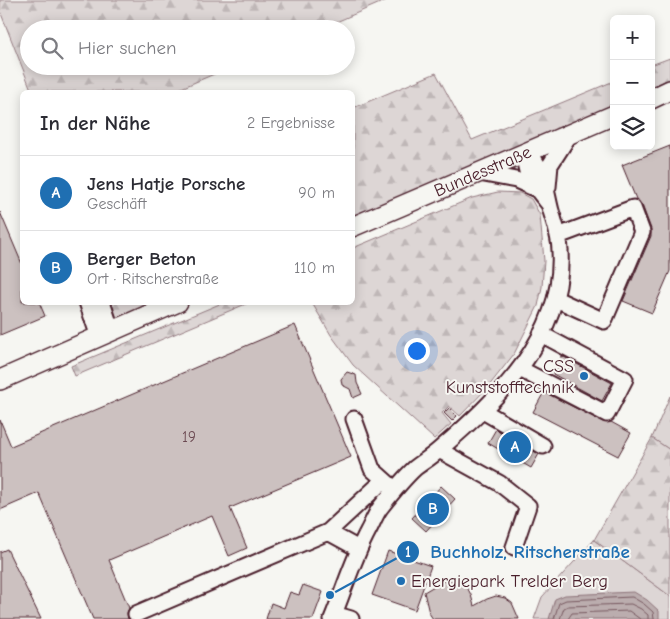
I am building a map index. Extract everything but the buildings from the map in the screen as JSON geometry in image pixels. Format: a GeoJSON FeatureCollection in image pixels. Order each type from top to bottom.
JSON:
{"type":"FeatureCollection","features":[{"type":"Feature","properties":{"kind":"main road"},"geometry":{"type":"LineString","coordinates":[[655,96],[670,90]]}},
{"type":"Feature","properties":{"kind":"main road","name":"Bundesstraße"},"geometry":{"type":"LineString","coordinates":[[355,226],[610,117]]}},
{"type":"Feature","properties":{"kind":"main road"},"geometry":{"type":"LineString","coordinates":[[0,380],[171,305]]}},
{"type":"Feature","properties":{"kind":"street"},"geometry":{"type":"LineString","coordinates":[[549,204],[548,170],[570,134]]}},
{"type":"Feature","properties":{"kind":"street"},"geometry":{"type":"LineString","coordinates":[[136,614],[328,532],[389,485],[415,469],[483,411],[527,360],[556,299],[561,261],[558,236],[549,204],[538,165],[527,153],[525,160],[527,170],[536,189],[549,204]]}},
{"type":"Feature","properties":{"kind":"street"},"geometry":{"type":"LineString","coordinates":[[479,173],[516,180],[536,189]]}},
{"type":"Feature","properties":{"kind":"street"},"geometry":{"type":"LineString","coordinates":[[556,299],[604,321],[642,232],[633,208],[558,236]]}},
{"type":"Feature","properties":{"kind":"street"},"geometry":{"type":"LineString","coordinates":[[89,305],[105,334]]}},
{"type":"Feature","properties":{"kind":"street"},"geometry":{"type":"LineString","coordinates":[[102,305],[105,334]]}},
{"type":"Feature","properties":{"kind":"street"},"geometry":{"type":"LineString","coordinates":[[520,369],[607,414],[625,379],[541,334]]}},
{"type":"Feature","properties":{"kind":"street"},"geometry":{"type":"LineString","coordinates":[[483,411],[543,446]]}},
{"type":"Feature","properties":{"kind":"street"},"geometry":{"type":"LineString","coordinates":[[354,419],[372,469],[389,485]]}},
{"type":"Feature","properties":{"kind":"street"},"geometry":{"type":"LineString","coordinates":[[439,450],[499,483],[528,506],[514,547]]}},
{"type":"Feature","properties":{"kind":"street"},"geometry":{"type":"LineString","coordinates":[[351,619],[333,616],[359,549],[389,485]]}},
{"type":"Feature","properties":{"kind":"street"},"geometry":{"type":"LineString","coordinates":[[328,532],[359,549]]}},
{"type":"Feature","properties":{"kind":"green space"},"geometry":{"type":"Polygon","coordinates":[[[0,0],[387,0],[341,20],[20,20],[20,62],[0,11],[0,0]]]}},
{"type":"Feature","properties":{"kind":"green space"},"geometry":{"type":"Polygon","coordinates":[[[670,58],[670,79],[655,85],[655,64],[670,58]]]}},
{"type":"Feature","properties":{"kind":"green space"},"geometry":{"type":"Polygon","coordinates":[[[436,73],[472,140],[610,83],[610,106],[355,218],[355,107],[436,73]]]}},
{"type":"Feature","properties":{"kind":"green space"},"geometry":{"type":"Polygon","coordinates":[[[25,75],[212,75],[177,90],[31,90],[25,75]]]}},
{"type":"Feature","properties":{"kind":"green space"},"geometry":{"type":"Polygon","coordinates":[[[498,192],[520,193],[531,199],[540,215],[544,261],[542,287],[538,306],[514,354],[488,387],[460,416],[449,406],[442,413],[451,424],[434,439],[353,365],[331,335],[313,305],[355,305],[355,247],[472,198],[498,192]]]}},
{"type":"Feature","properties":{"kind":"green space"},"geometry":{"type":"Polygon","coordinates":[[[110,305],[154,305],[115,321],[110,305]]]}},
{"type":"Feature","properties":{"kind":"green space"},"geometry":{"type":"Polygon","coordinates":[[[217,305],[243,305],[75,376],[71,366],[217,305]]]}},
{"type":"Feature","properties":{"kind":"green space"},"geometry":{"type":"Polygon","coordinates":[[[670,396],[670,450],[652,438],[670,396]]]}},
{"type":"Feature","properties":{"kind":"green space"},"geometry":{"type":"Polygon","coordinates":[[[652,438],[670,450],[670,596],[594,540],[652,438]]]}},
{"type":"Feature","properties":{"kind":"green space"},"geometry":{"type":"Polygon","coordinates":[[[594,540],[670,596],[670,619],[534,619],[542,597],[594,540]]]}},
{"type":"Feature","properties":{"kind":"water"},"geometry":{"type":"Polygon","coordinates":[[[634,592],[659,611],[659,619],[549,619],[555,599],[565,595],[634,592]]]}},
{"type":"Feature","properties":{"kind":"place","name":"CSS Kunststofftechnik"},"geometry":{"type":"Point","coordinates":[584,376]}},
{"type":"Feature","properties":{"kind":"place","name":"Jens Hatje Porsche"},"geometry":{"type":"Point","coordinates":[515,447]}},
{"type":"Feature","properties":{"kind":"place","name":"Berger Beton"},"geometry":{"type":"Point","coordinates":[433,509]}},
{"type":"Feature","properties":{"kind":"place","name":"Energiepark Trelder Berg"},"geometry":{"type":"Point","coordinates":[401,581]}},
{"type":"Feature","properties":{"kind":"place","name":"Buchholz, Ritscherstraße"},"geometry":{"type":"Point","coordinates":[330,595]}}]}
